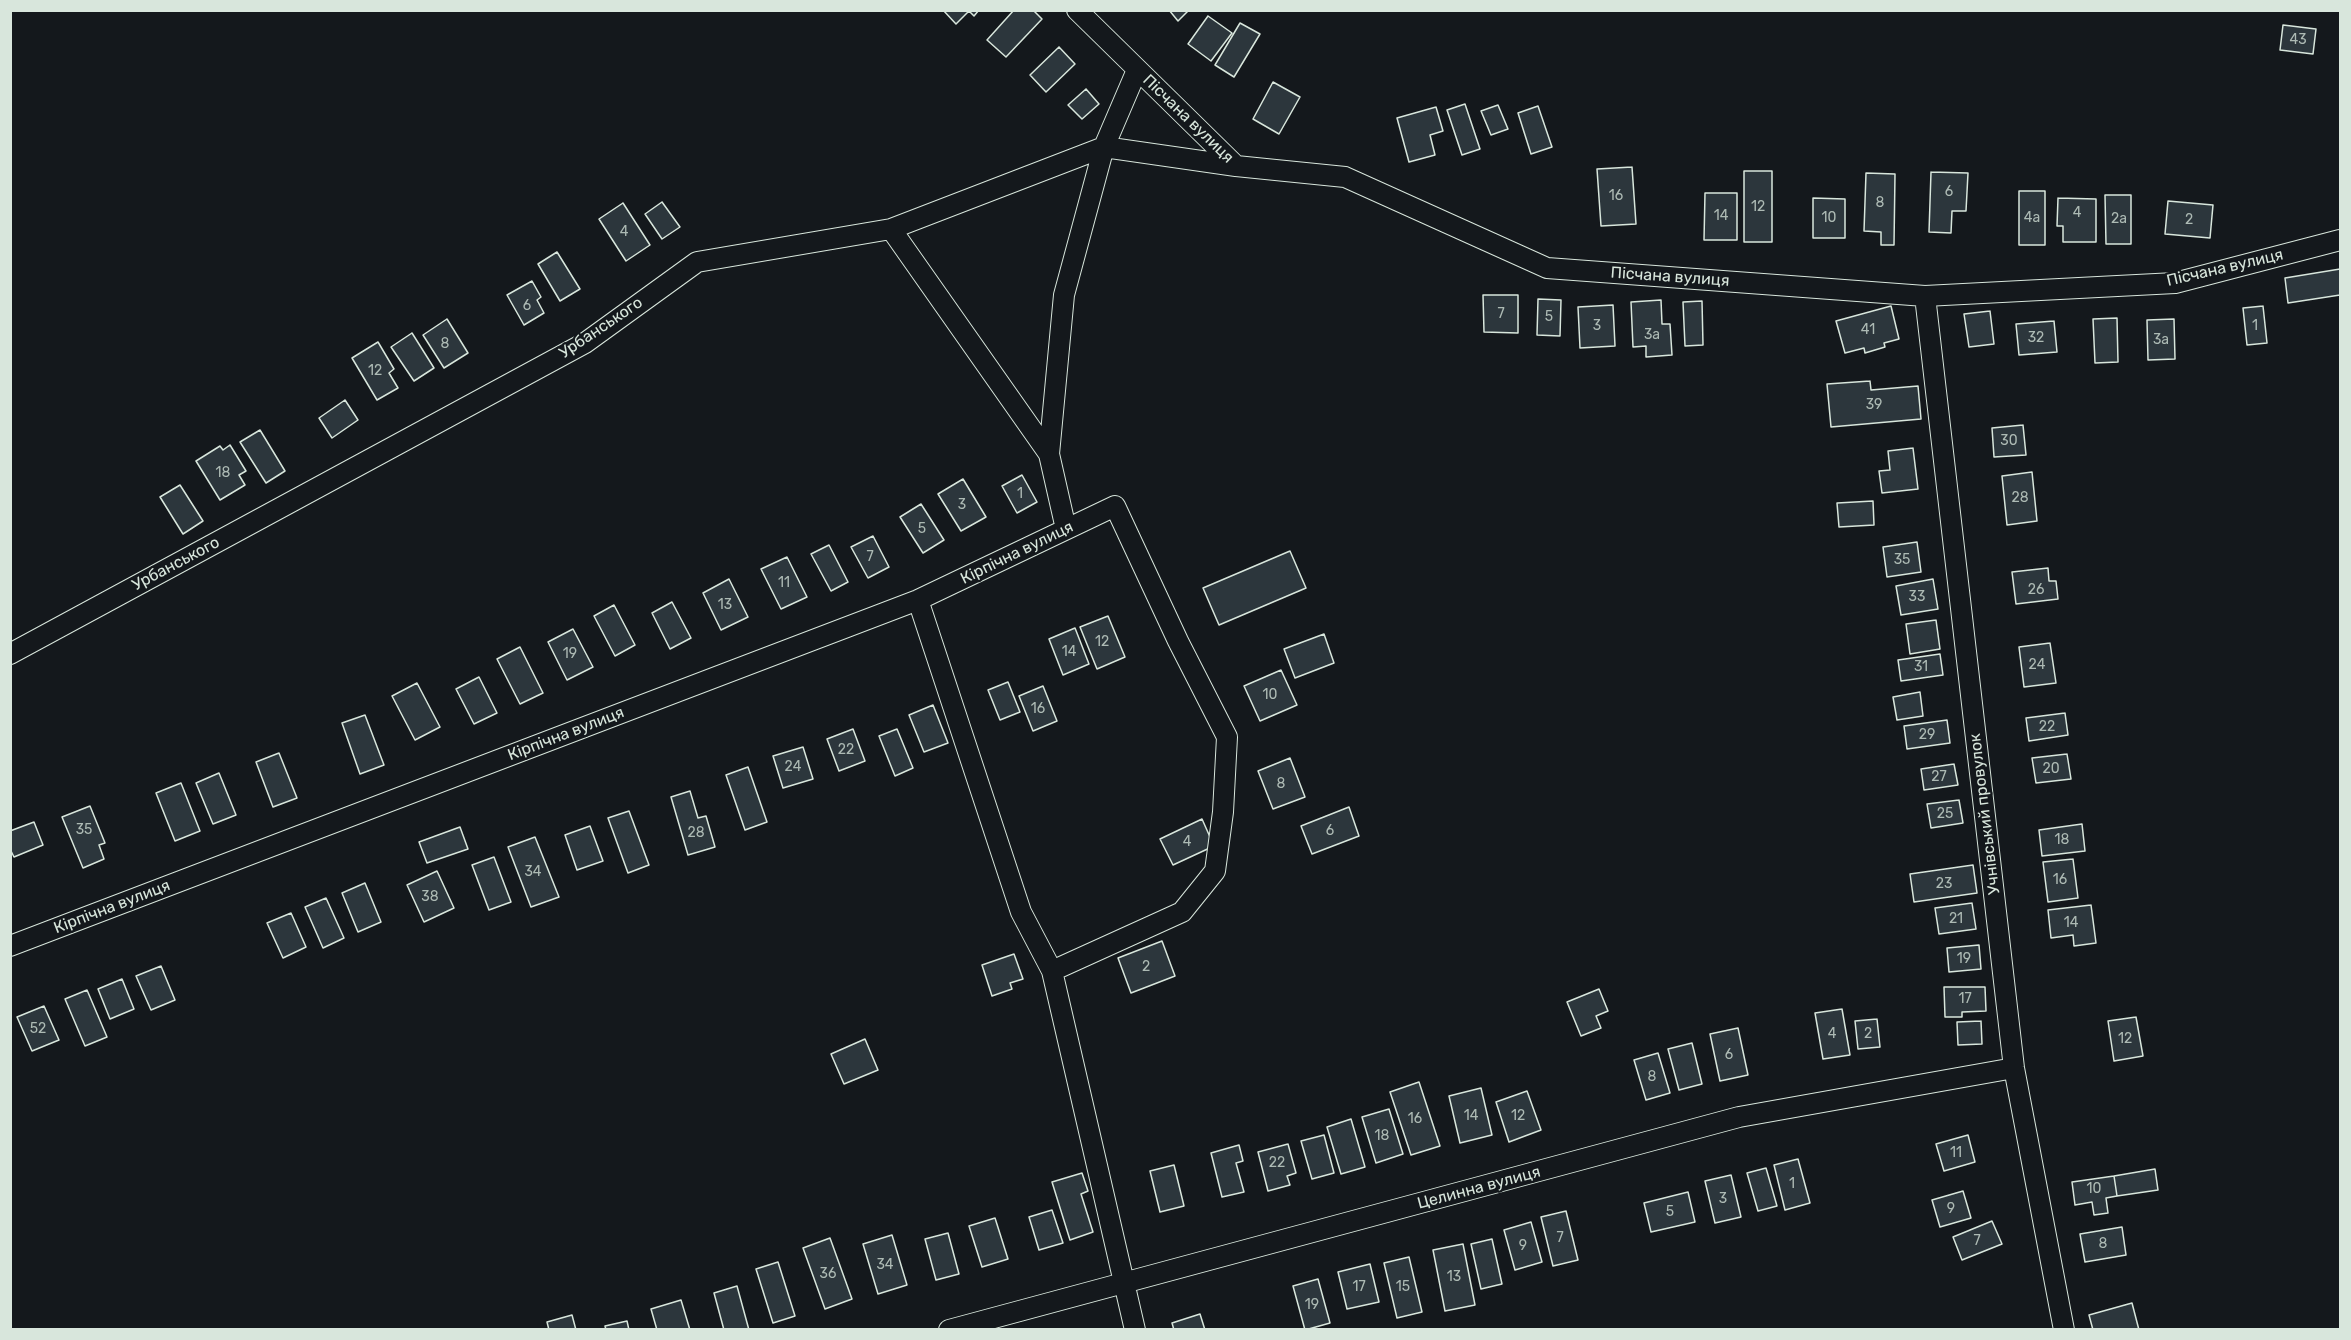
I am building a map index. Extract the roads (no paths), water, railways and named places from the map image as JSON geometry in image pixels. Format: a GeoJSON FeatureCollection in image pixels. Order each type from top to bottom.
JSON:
{"type":"FeatureCollection","features":[{"type":"Feature","properties":{"kind":"street","name":"Пiсчана вулиця"},"geometry":{"type":"LineString","coordinates":[[1077,10],[1236,166],[1345,177],[1547,268],[1925,296],[2175,283],[2340,240]]}},
{"type":"Feature","properties":{"kind":"street"},"geometry":{"type":"LineString","coordinates":[[1065,530],[1049,454],[1064,295],[1104,147],[1137,70]]}},
{"type":"Feature","properties":{"kind":"street","name":"Урбанського"},"geometry":{"type":"LineString","coordinates":[[10,654],[585,343],[697,262],[891,229],[1104,147],[1236,166]]}},
{"type":"Feature","properties":{"kind":"street"},"geometry":{"type":"LineString","coordinates":[[891,229],[1049,454]]}},
{"type":"Feature","properties":{"kind":"street","name":"Учнівський провулок"},"geometry":{"type":"LineString","coordinates":[[1925,296],[2014,1068],[2064,1329]]}},
{"type":"Feature","properties":{"kind":"street","name":"Кiрпiчна вулиця"},"geometry":{"type":"LineString","coordinates":[[10,946],[918,600],[1115,506],[1227,737],[1223,812],[1215,871],[1182,912],[1052,971]]}},
{"type":"Feature","properties":{"kind":"street"},"geometry":{"type":"LineString","coordinates":[[918,600],[1021,912],[1052,971],[1135,1329]]}},
{"type":"Feature","properties":{"kind":"street","name":"Целинна вулиця"},"geometry":{"type":"LineString","coordinates":[[949,1329],[1125,1284],[1739,1117],[2014,1068]]}}]}
